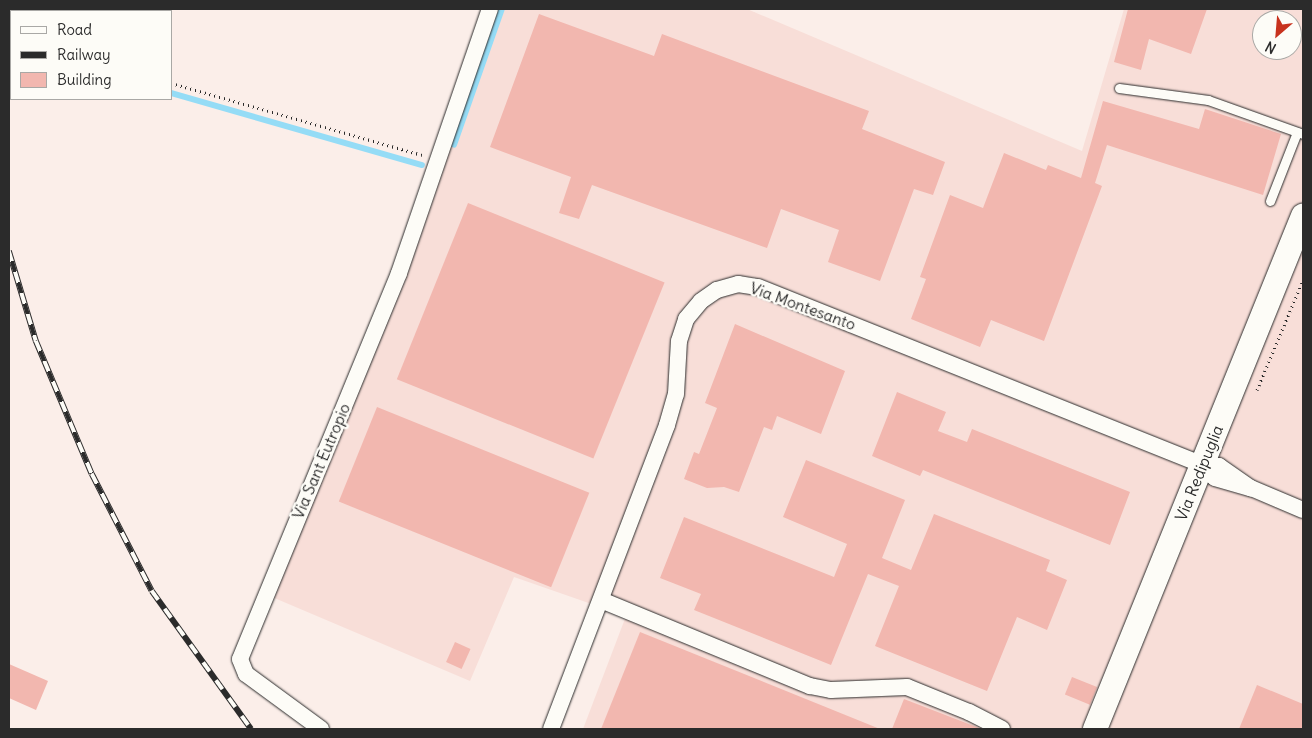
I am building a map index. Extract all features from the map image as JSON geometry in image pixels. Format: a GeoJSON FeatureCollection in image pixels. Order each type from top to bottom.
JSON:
{"type":"FeatureCollection","features":[{"type":"Feature","properties":{"kind":"street","name":"Via Sant Eutropio"},"geometry":{"type":"LineString","coordinates":[[321,729],[246,674],[240,659],[399,273],[490,9]]}},
{"type":"Feature","properties":{"kind":"street","name":"Via Redipuglia"},"geometry":{"type":"LineString","coordinates":[[1094,729],[1303,216]]}},
{"type":"Feature","properties":{"kind":"street","name":"Via Montesanto"},"geometry":{"type":"LineString","coordinates":[[551,729],[667,425],[676,394],[679,341],[686,320],[701,301],[717,290],[738,284],[758,287],[1202,465],[1214,478],[1251,488],[1303,510]]}},
{"type":"Feature","properties":{"kind":"street"},"geometry":{"type":"LineString","coordinates":[[601,600],[810,686],[831,690],[908,687],[970,712],[1002,729]]}},
{"type":"Feature","properties":{"kind":"lane"},"geometry":{"type":"LineString","coordinates":[[1119,88],[1208,100],[1300,133],[1270,201]]}},
{"type":"Feature","properties":{"kind":"path"},"geometry":{"type":"LineString","coordinates":[[172,83],[439,159]]}},
{"type":"Feature","properties":{"kind":"shaded area"},"geometry":{"type":"Polygon","coordinates":[[[501,9],[747,9],[1082,151],[1124,9],[1303,9],[1303,729],[583,729],[626,616],[514,577],[470,681],[272,597],[501,9]]]}},
{"type":"Feature","properties":{"kind":"building"},"geometry":{"type":"Polygon","coordinates":[[[1128,9],[1207,9],[1191,54],[1149,39],[1141,70],[1114,62],[1128,9]]]}},
{"type":"Feature","properties":{"kind":"building"},"geometry":{"type":"Polygon","coordinates":[[[539,14],[654,56],[662,34],[869,111],[862,129],[945,162],[933,195],[914,189],[880,281],[828,262],[839,230],[781,209],[767,248],[592,185],[579,219],[559,213],[571,177],[490,147],[539,14]]]}},
{"type":"Feature","properties":{"kind":"building"},"geometry":{"type":"Polygon","coordinates":[[[1103,101],[1199,129],[1205,109],[1281,134],[1263,195],[1107,145],[1095,183],[1102,186],[1044,341],[991,320],[980,347],[911,319],[926,279],[920,277],[950,195],[983,208],[1004,153],[1046,170],[1048,165],[1081,178],[1103,101]]]}},
{"type":"Feature","properties":{"kind":"building"},"geometry":{"type":"Polygon","coordinates":[[[468,203],[665,282],[593,459],[397,379],[468,203]]]}},
{"type":"Feature","properties":{"kind":"building"},"geometry":{"type":"Polygon","coordinates":[[[735,324],[845,371],[821,434],[777,416],[772,430],[764,427],[739,492],[724,487],[707,488],[684,479],[694,452],[699,454],[717,408],[705,403],[735,324]]]}},
{"type":"Feature","properties":{"kind":"building"},"geometry":{"type":"Polygon","coordinates":[[[897,392],[946,412],[938,431],[967,442],[972,429],[1130,492],[1110,545],[923,470],[920,476],[872,456],[897,392]]]}},
{"type":"Feature","properties":{"kind":"building"},"geometry":{"type":"Polygon","coordinates":[[[377,407],[589,493],[551,587],[339,502],[377,407]]]}},
{"type":"Feature","properties":{"kind":"building"},"geometry":{"type":"Polygon","coordinates":[[[806,460],[905,500],[882,558],[911,570],[934,514],[1050,560],[1046,571],[1067,580],[1047,630],[1017,617],[987,691],[875,646],[899,586],[868,574],[831,665],[694,610],[701,594],[660,578],[684,517],[834,577],[847,544],[783,517],[806,460]]]}},
{"type":"Feature","properties":{"kind":"building"},"geometry":{"type":"Polygon","coordinates":[[[640,632],[880,729],[601,729],[640,632]]]}},
{"type":"Feature","properties":{"kind":"building"},"geometry":{"type":"Polygon","coordinates":[[[455,642],[471,649],[462,669],[446,662],[455,642]]]}},
{"type":"Feature","properties":{"kind":"building"},"geometry":{"type":"Polygon","coordinates":[[[9,664],[48,681],[36,710],[9,698],[9,664]]]}},
{"type":"Feature","properties":{"kind":"building"},"geometry":{"type":"Polygon","coordinates":[[[1072,677],[1097,687],[1090,705],[1065,695],[1072,677]]]}},
{"type":"Feature","properties":{"kind":"building"},"geometry":{"type":"Polygon","coordinates":[[[1257,685],[1303,704],[1303,729],[1239,729],[1257,685]]]}},
{"type":"Feature","properties":{"kind":"building"},"geometry":{"type":"Polygon","coordinates":[[[904,699],[979,728],[979,729],[892,729],[904,699]]]}},
{"type":"Feature","properties":{"kind":"waterway"},"geometry":{"type":"LineString","coordinates":[[454,145],[502,9]]}},
{"type":"Feature","properties":{"kind":"waterway"},"geometry":{"type":"LineString","coordinates":[[172,93],[422,165]]}},
{"type":"Feature","properties":{"kind":"railway"},"geometry":{"type":"LineString","coordinates":[[9,251],[36,341],[92,474],[152,591],[251,729]]}}]}
